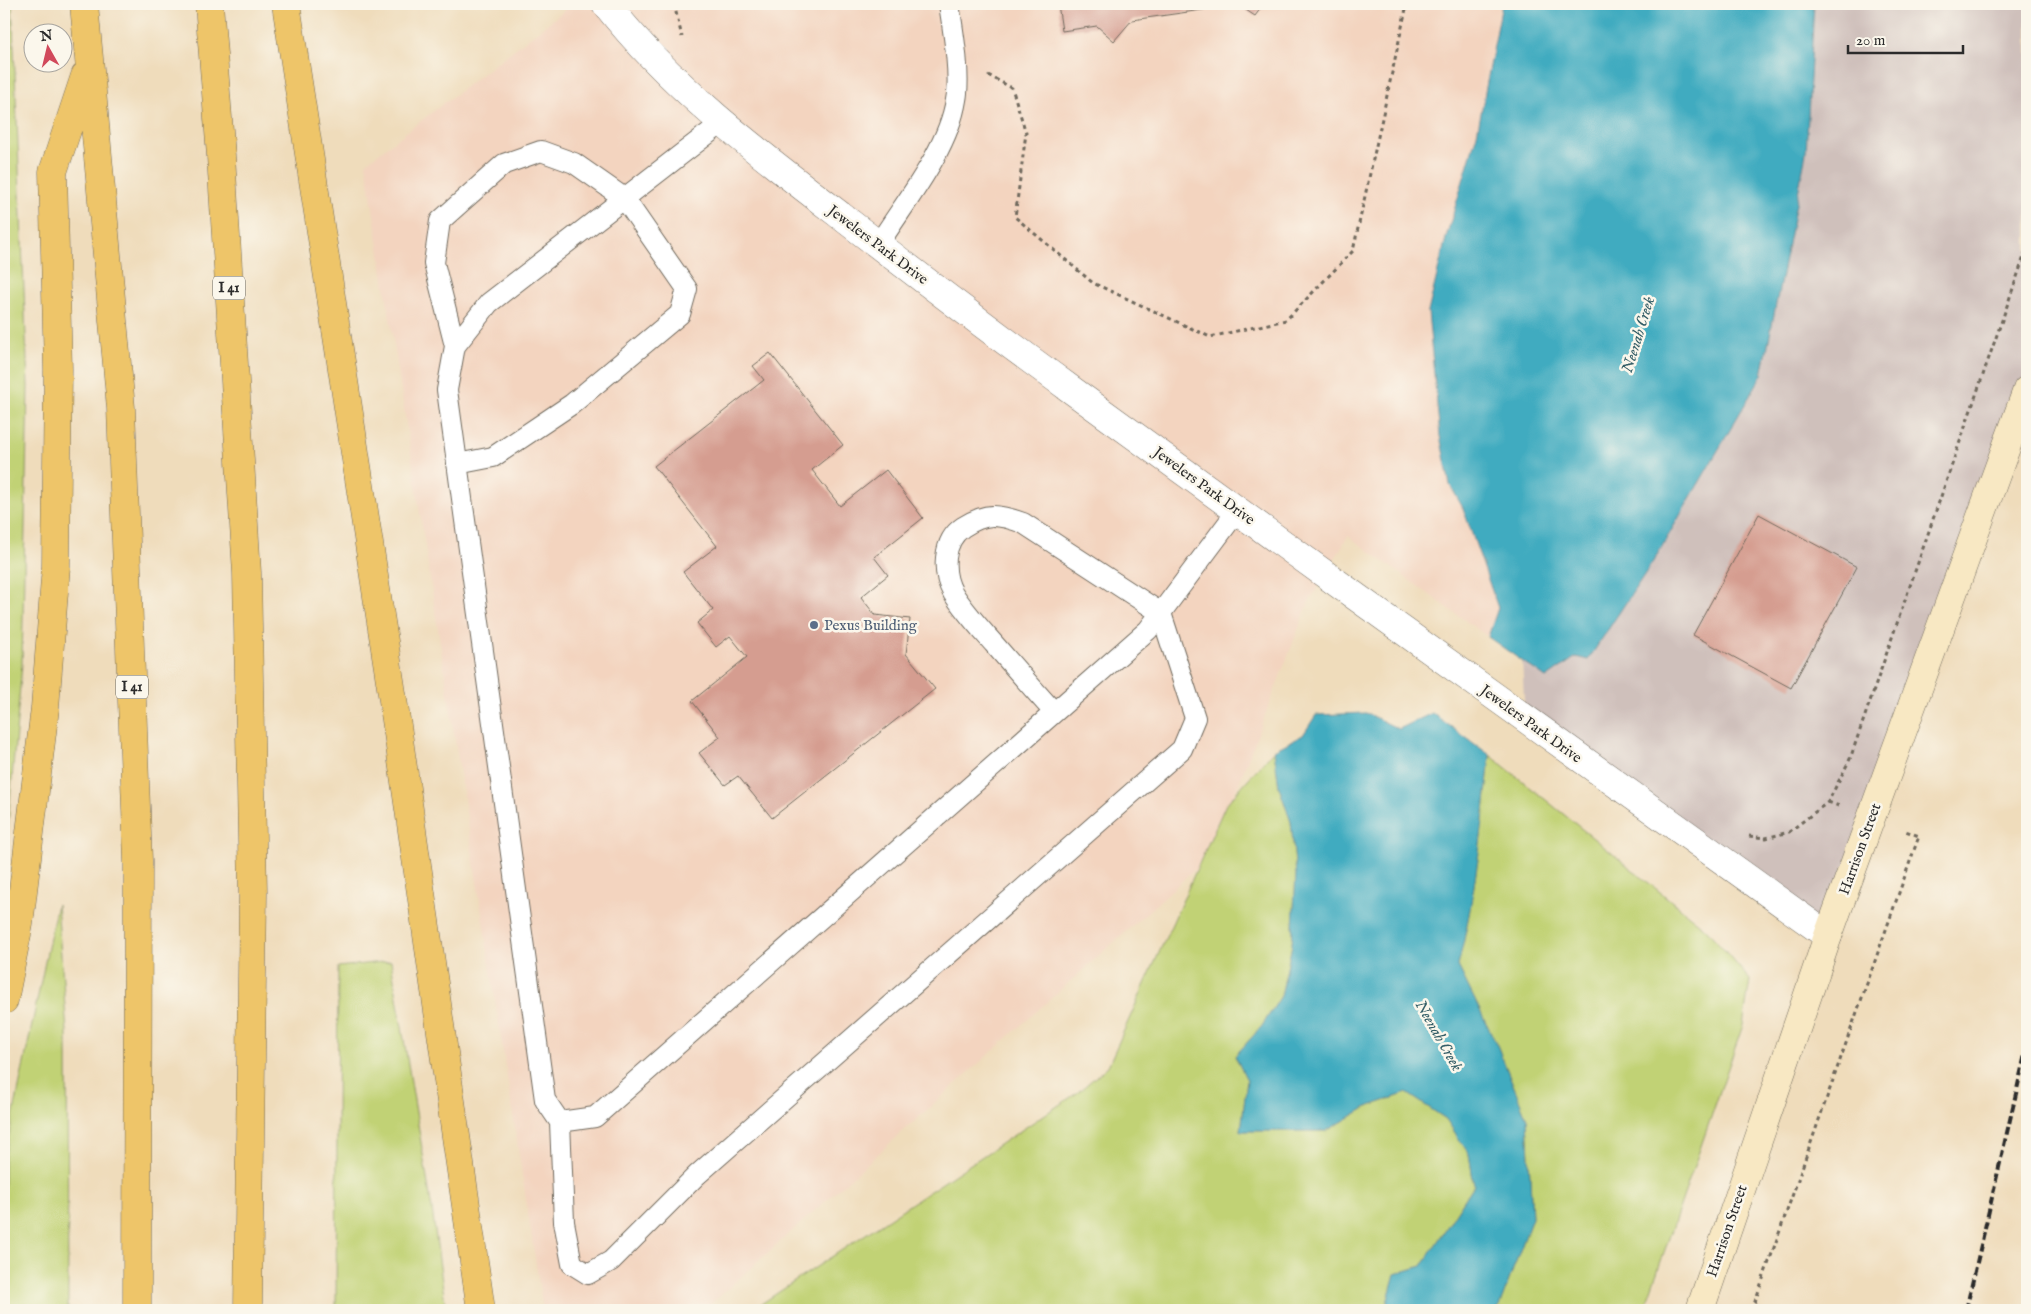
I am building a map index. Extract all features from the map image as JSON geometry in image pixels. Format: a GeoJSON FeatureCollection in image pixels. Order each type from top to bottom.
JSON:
{"type":"FeatureCollection","features":[{"type":"Feature","properties":{"kind":"highway","name":"I 41"},"geometry":{"type":"LineString","coordinates":[[84,4],[121,408],[138,861],[138,1310]]}},
{"type":"Feature","properties":{"kind":"highway","name":"I 41"},"geometry":{"type":"LineString","coordinates":[[209,4],[221,156],[247,573],[253,893],[248,1310]]}},
{"type":"Feature","properties":{"kind":"highway"},"geometry":{"type":"LineString","coordinates":[[286,4],[397,726],[481,1310]]}},
{"type":"Feature","properties":{"kind":"highway"},"geometry":{"type":"LineString","coordinates":[[4,1000],[19,924],[44,718],[56,566],[58,368],[53,172],[89,65]]}},
{"type":"Feature","properties":{"kind":"main road","name":"Harrison Street"},"geometry":{"type":"LineString","coordinates":[[1700,1310],[1828,936],[2027,390]]}},
{"type":"Feature","properties":{"kind":"street","name":"Jewelers Park Drive"},"geometry":{"type":"LineString","coordinates":[[606,4],[620,22],[695,99],[878,245],[990,330],[1238,511],[1828,936]]}},
{"type":"Feature","properties":{"kind":"lane"},"geometry":{"type":"LineString","coordinates":[[878,245],[939,150],[956,99],[955,58],[949,4]]}},
{"type":"Feature","properties":{"kind":"lane"},"geometry":{"type":"LineString","coordinates":[[454,346],[489,303],[723,122]]}},
{"type":"Feature","properties":{"kind":"lane"},"geometry":{"type":"LineString","coordinates":[[457,464],[492,457],[572,404],[680,314],[687,289],[624,198],[574,163],[541,151],[504,164],[440,221],[434,263],[454,346],[447,390],[457,464],[545,1100],[560,1122],[564,1222],[572,1264],[588,1274],[611,1261],[697,1175],[1182,749],[1195,718],[1161,614],[1024,523],[1005,516],[990,515],[976,518],[959,530],[950,541],[946,554],[946,572],[952,592],[972,619],[1054,712]]}},
{"type":"Feature","properties":{"kind":"lane"},"geometry":{"type":"LineString","coordinates":[[560,1122],[595,1117],[1148,630],[1238,511]]}},
{"type":"Feature","properties":{"kind":"path"},"geometry":{"type":"LineString","coordinates":[[955,58],[1012,88],[1026,133],[1015,217],[1093,283],[1210,337],[1286,320],[1353,251],[1407,4]]}},
{"type":"Feature","properties":{"kind":"path"},"geometry":{"type":"LineString","coordinates":[[1828,802],[1850,758],[2027,248]]}},
{"type":"Feature","properties":{"kind":"path"},"geometry":{"type":"LineString","coordinates":[[1752,1310],[1918,836]]}},
{"type":"Feature","properties":{"kind":"shaded area"},"geometry":{"type":"Polygon","coordinates":[[[573,4],[1502,4],[1477,134],[1447,234],[1428,312],[1440,436],[1450,485],[1463,508],[1498,608],[1488,637],[1348,536],[1308,604],[1211,855],[704,1310],[543,1310],[366,163],[573,4]]]}},
{"type":"Feature","properties":{"kind":"shaded area"},"geometry":{"type":"Polygon","coordinates":[[[1722,4],[2027,4],[2027,390],[1828,936],[1525,720],[1522,658],[1722,4]]]}},
{"type":"Feature","properties":{"kind":"green space"},"geometry":{"type":"Polygon","coordinates":[[[4,4],[12,4],[28,386],[22,664],[4,870],[4,4]]]}},
{"type":"Feature","properties":{"kind":"green space"},"geometry":{"type":"Polygon","coordinates":[[[1274,750],[1279,787],[1291,822],[1296,874],[1292,945],[1281,996],[1262,1026],[1235,1056],[1247,1080],[1241,1131],[1326,1131],[1369,1106],[1407,1093],[1446,1119],[1469,1154],[1474,1185],[1422,1266],[1395,1274],[1387,1303],[1381,1310],[752,1310],[1077,1093],[1108,1066],[1226,804],[1274,750]]]}},
{"type":"Feature","properties":{"kind":"green space"},"geometry":{"type":"Polygon","coordinates":[[[1490,755],[1706,929],[1750,980],[1743,1025],[1644,1310],[1498,1310],[1532,1218],[1527,1119],[1497,1045],[1458,966],[1478,861],[1490,755]]]}},
{"type":"Feature","properties":{"kind":"green space"},"geometry":{"type":"Polygon","coordinates":[[[57,904],[67,1032],[68,1310],[4,1310],[4,1160],[57,904]]]}},
{"type":"Feature","properties":{"kind":"green space"},"geometry":{"type":"Polygon","coordinates":[[[391,961],[432,1209],[446,1310],[336,1310],[338,967],[391,961]]]}},
{"type":"Feature","properties":{"kind":"water","name":"Neenah Creek"},"geometry":{"type":"Polygon","coordinates":[[[1502,4],[1814,4],[1806,153],[1762,375],[1654,560],[1588,660],[1576,657],[1546,678],[1488,637],[1498,608],[1463,508],[1450,485],[1440,436],[1428,312],[1447,234],[1477,134],[1502,4]]]}},
{"type":"Feature","properties":{"kind":"water","name":"Neenah Creek"},"geometry":{"type":"Polygon","coordinates":[[[1366,713],[1399,729],[1432,713],[1490,755],[1478,861],[1458,966],[1497,1045],[1527,1119],[1532,1218],[1498,1310],[1381,1310],[1387,1303],[1395,1274],[1422,1266],[1474,1185],[1469,1154],[1446,1119],[1407,1093],[1369,1106],[1326,1131],[1241,1131],[1247,1080],[1235,1056],[1262,1026],[1281,996],[1292,945],[1296,874],[1291,822],[1279,787],[1274,750],[1303,735],[1316,715],[1366,713]]]}},
{"type":"Feature","properties":{"kind":"building"},"geometry":{"type":"Polygon","coordinates":[[[1058,4],[1237,5],[1132,20],[1114,41],[1097,26],[1062,31],[1058,4]]]}},
{"type":"Feature","properties":{"kind":"building"},"geometry":{"type":"Polygon","coordinates":[[[1237,4],[1264,4],[1255,16],[1237,4]]]}},
{"type":"Feature","properties":{"kind":"building"},"geometry":{"type":"Polygon","coordinates":[[[770,353],[843,445],[812,470],[840,506],[886,470],[923,518],[874,557],[888,575],[861,597],[875,615],[910,619],[906,654],[935,689],[772,818],[738,776],[725,785],[699,753],[720,737],[692,701],[747,657],[730,636],[716,647],[697,623],[713,610],[683,572],[717,546],[654,466],[764,380],[753,366],[770,353]]]}},
{"type":"Feature","properties":{"kind":"building"},"geometry":{"type":"Polygon","coordinates":[[[1759,514],[1857,567],[1791,688],[1693,635],[1759,514]]]}},
{"type":"Feature","properties":{"kind":"railway"},"geometry":{"type":"LineString","coordinates":[[1966,1310],[2027,1046]]}},
{"type":"Feature","properties":{"kind":"place","name":"Pexus Building"},"geometry":{"type":"Point","coordinates":[814,625]}}]}
